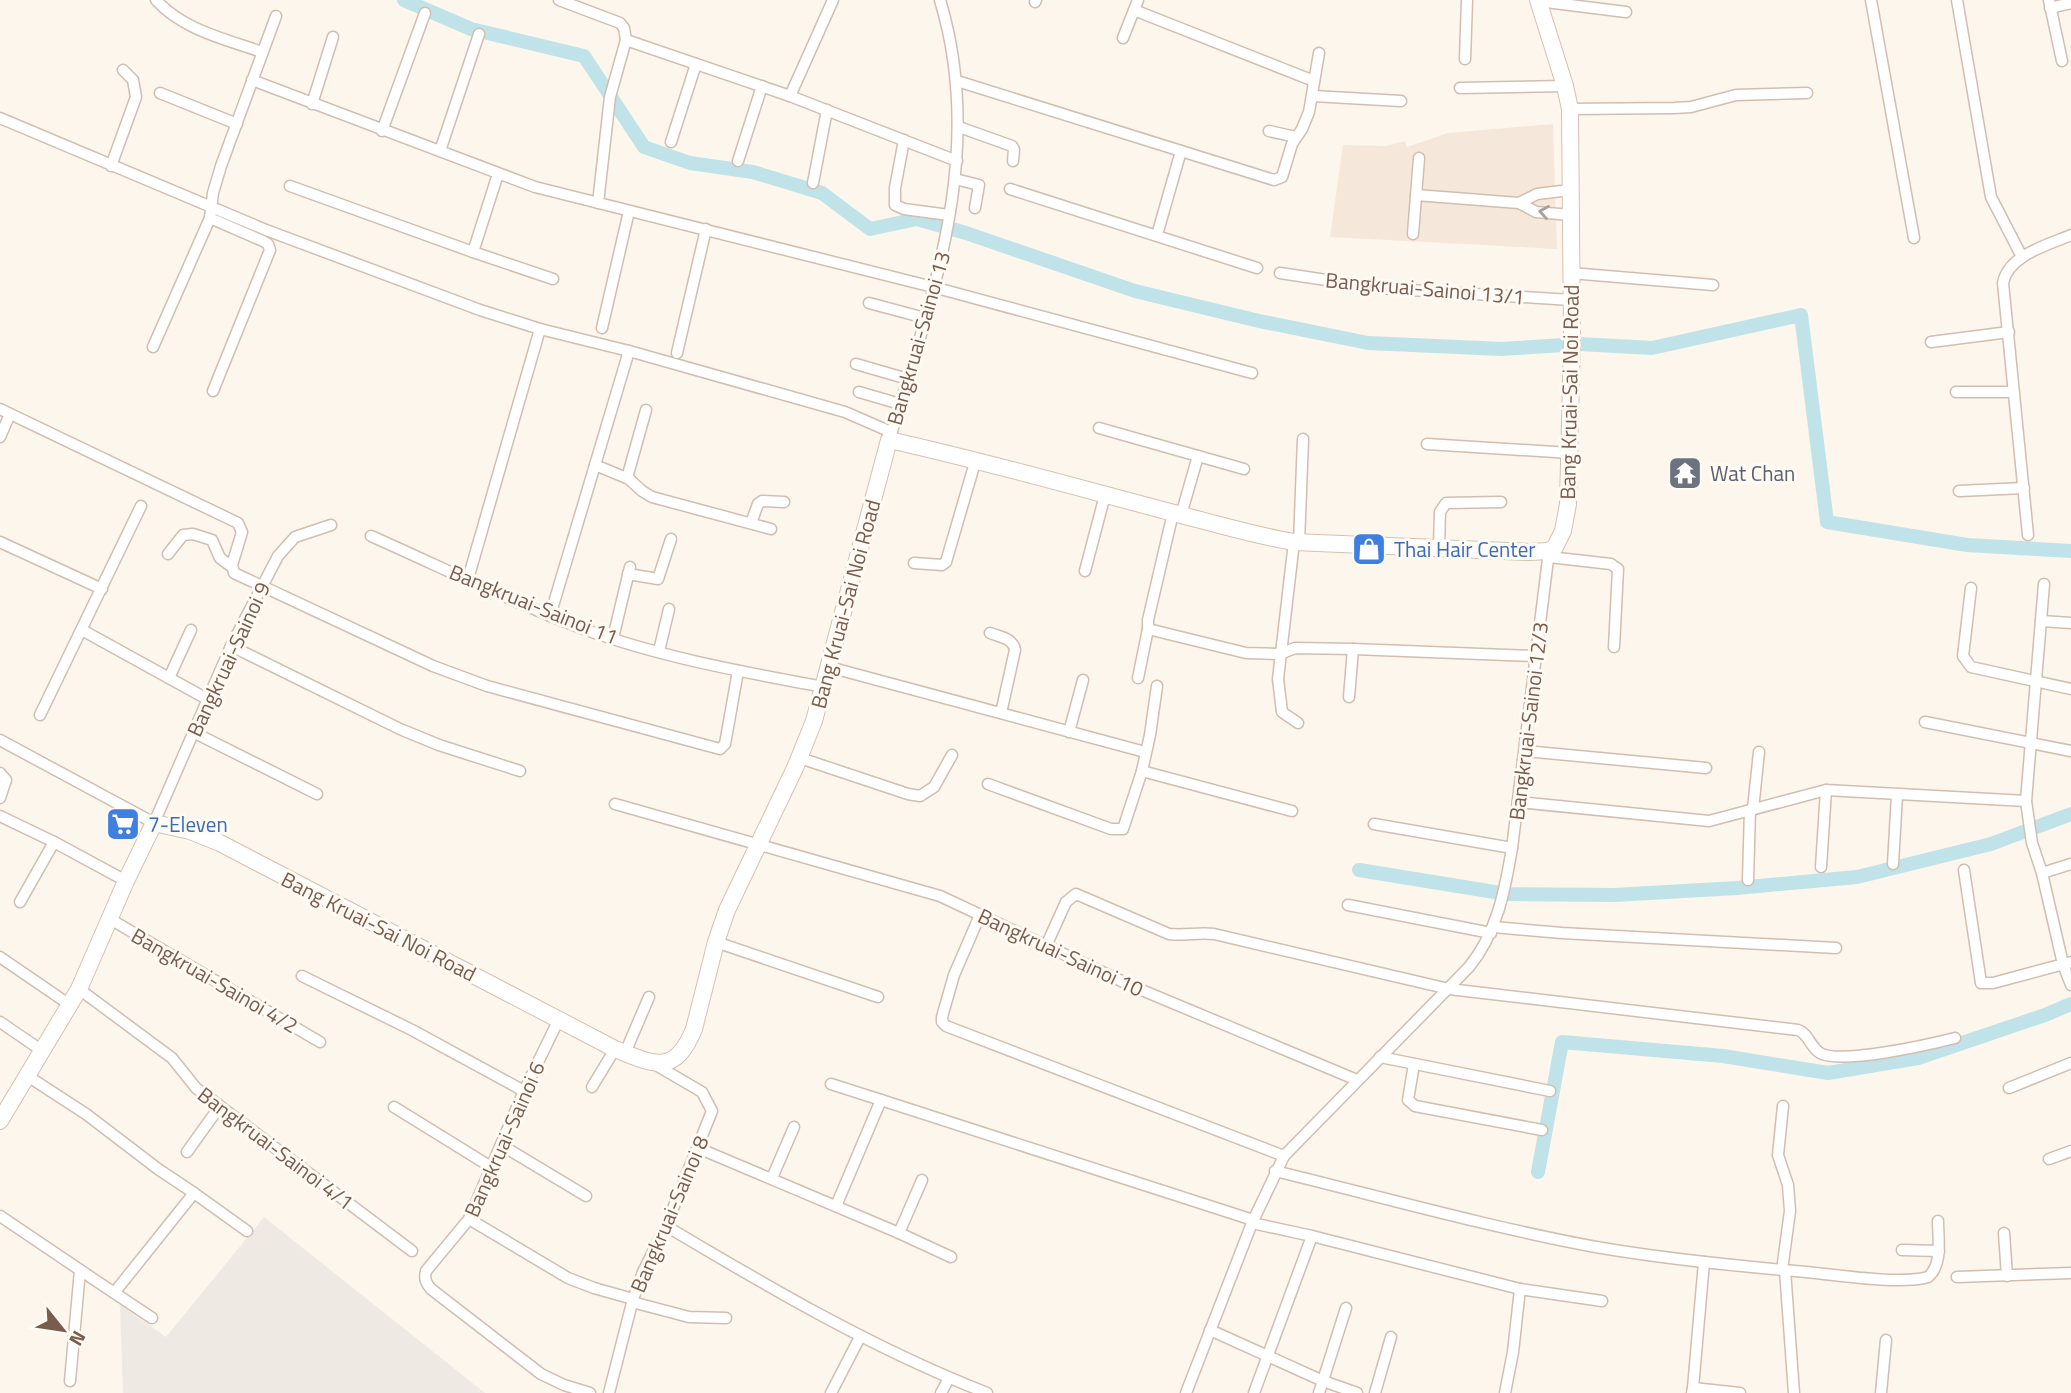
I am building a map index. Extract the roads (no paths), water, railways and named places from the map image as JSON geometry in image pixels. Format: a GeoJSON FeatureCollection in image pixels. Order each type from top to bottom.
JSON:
{"type":"FeatureCollection","features":[{"type":"Feature","properties":{"kind":"main road","name":"Bang Kruai-Sai Noi Road"},"geometry":{"type":"LineString","coordinates":[[1538,0],[1570,109],[1571,453],[1566,517],[1559,541],[1549,554]]}},
{"type":"Feature","properties":{"kind":"main road","name":"Bang Kruai-Sai Noi Road"},"geometry":{"type":"LineString","coordinates":[[154,823],[190,831],[220,844],[620,1051],[654,1064],[674,1060],[688,1042],[726,910],[800,758],[824,687],[892,430]]}},
{"type":"Feature","properties":{"kind":"main road"},"geometry":{"type":"LineString","coordinates":[[892,430],[976,459],[1270,538],[1297,542],[1549,554]]}},
{"type":"Feature","properties":{"kind":"main road"},"geometry":{"type":"LineString","coordinates":[[0,1121],[79,989],[154,823]]}},
{"type":"Feature","properties":{"kind":"street"},"geometry":{"type":"LineString","coordinates":[[156,0],[167,12],[187,24],[262,52]]}},
{"type":"Feature","properties":{"kind":"street"},"geometry":{"type":"LineString","coordinates":[[558,0],[591,5],[624,28],[626,40],[610,97],[598,203]]}},
{"type":"Feature","properties":{"kind":"street"},"geometry":{"type":"LineString","coordinates":[[790,96],[832,0]]}},
{"type":"Feature","properties":{"kind":"street","name":"Bangkruai-Sainoi 13"},"geometry":{"type":"LineString","coordinates":[[892,430],[947,236],[955,179],[959,127],[957,81],[940,0]]}},
{"type":"Feature","properties":{"kind":"street"},"geometry":{"type":"LineString","coordinates":[[1465,60],[1468,0]]}},
{"type":"Feature","properties":{"kind":"street"},"geometry":{"type":"LineString","coordinates":[[1538,0],[1626,12]]}},
{"type":"Feature","properties":{"kind":"street"},"geometry":{"type":"LineString","coordinates":[[1871,0],[1914,237]]}},
{"type":"Feature","properties":{"kind":"street"},"geometry":{"type":"LineString","coordinates":[[1957,0],[1991,197],[2022,257]]}},
{"type":"Feature","properties":{"kind":"street"},"geometry":{"type":"LineString","coordinates":[[2062,61],[2050,4],[2071,3]]}},
{"type":"Feature","properties":{"kind":"street"},"geometry":{"type":"LineString","coordinates":[[1123,38],[1136,5],[1314,81]]}},
{"type":"Feature","properties":{"kind":"street"},"geometry":{"type":"LineString","coordinates":[[383,131],[425,13]]}},
{"type":"Feature","properties":{"kind":"street"},"geometry":{"type":"LineString","coordinates":[[153,347],[212,205],[221,166],[276,16]]}},
{"type":"Feature","properties":{"kind":"street"},"geometry":{"type":"LineString","coordinates":[[440,151],[480,34]]}},
{"type":"Feature","properties":{"kind":"street"},"geometry":{"type":"LineString","coordinates":[[312,104],[333,37]]}},
{"type":"Feature","properties":{"kind":"street"},"geometry":{"type":"LineString","coordinates":[[626,40],[790,96],[957,161]]}},
{"type":"Feature","properties":{"kind":"street"},"geometry":{"type":"LineString","coordinates":[[957,81],[1274,180],[1282,177],[1288,152],[1306,121],[1313,96],[1319,53]]}},
{"type":"Feature","properties":{"kind":"street"},"geometry":{"type":"LineString","coordinates":[[671,142],[696,64]]}},
{"type":"Feature","properties":{"kind":"street"},"geometry":{"type":"LineString","coordinates":[[111,166],[136,97],[134,80],[123,70]]}},
{"type":"Feature","properties":{"kind":"street"},"geometry":{"type":"LineString","coordinates":[[253,80],[535,187],[933,287],[1252,373]]}},
{"type":"Feature","properties":{"kind":"street"},"geometry":{"type":"LineString","coordinates":[[738,161],[762,86]]}},
{"type":"Feature","properties":{"kind":"street"},"geometry":{"type":"LineString","coordinates":[[1460,88],[1565,86]]}},
{"type":"Feature","properties":{"kind":"street"},"geometry":{"type":"LineString","coordinates":[[160,93],[237,124]]}},
{"type":"Feature","properties":{"kind":"street"},"geometry":{"type":"LineString","coordinates":[[1570,109],[1691,107],[1736,95],[1807,93]]}},
{"type":"Feature","properties":{"kind":"street"},"geometry":{"type":"LineString","coordinates":[[1313,96],[1401,101]]}},
{"type":"Feature","properties":{"kind":"street"},"geometry":{"type":"LineString","coordinates":[[813,183],[827,110]]}},
{"type":"Feature","properties":{"kind":"street"},"geometry":{"type":"LineString","coordinates":[[0,118],[278,234],[540,329],[629,351],[845,412],[892,430]]}},
{"type":"Feature","properties":{"kind":"street"},"geometry":{"type":"LineString","coordinates":[[959,127],[1012,146],[1013,161]]}},
{"type":"Feature","properties":{"kind":"street"},"geometry":{"type":"LineString","coordinates":[[1269,131],[1296,137]]}},
{"type":"Feature","properties":{"kind":"street"},"geometry":{"type":"LineString","coordinates":[[904,140],[895,188],[895,205],[949,218]]}},
{"type":"Feature","properties":{"kind":"street"},"geometry":{"type":"LineString","coordinates":[[1157,235],[1181,151]]}},
{"type":"Feature","properties":{"kind":"street"},"geometry":{"type":"LineString","coordinates":[[1413,234],[1419,158]]}},
{"type":"Feature","properties":{"kind":"street"},"geometry":{"type":"LineString","coordinates":[[473,252],[498,174]]}},
{"type":"Feature","properties":{"kind":"street"},"geometry":{"type":"LineString","coordinates":[[955,179],[979,185],[975,208]]}},
{"type":"Feature","properties":{"kind":"street"},"geometry":{"type":"LineString","coordinates":[[290,186],[553,279]]}},
{"type":"Feature","properties":{"kind":"street"},"geometry":{"type":"LineString","coordinates":[[1010,189],[1257,268]]}},
{"type":"Feature","properties":{"kind":"street"},"geometry":{"type":"LineString","coordinates":[[1519,203],[1537,194],[1570,190]]}},
{"type":"Feature","properties":{"kind":"street"},"geometry":{"type":"LineString","coordinates":[[1416,195],[1519,203],[1536,212],[1571,215]]}},
{"type":"Feature","properties":{"kind":"street"},"geometry":{"type":"LineString","coordinates":[[212,205],[268,244],[270,250],[213,391]]}},
{"type":"Feature","properties":{"kind":"street"},"geometry":{"type":"LineString","coordinates":[[602,328],[629,211]]}},
{"type":"Feature","properties":{"kind":"street"},"geometry":{"type":"LineString","coordinates":[[677,353],[706,229]]}},
{"type":"Feature","properties":{"kind":"street"},"geometry":{"type":"LineString","coordinates":[[2028,535],[2004,274],[2022,257],[2071,235]]}},
{"type":"Feature","properties":{"kind":"street","name":"Bangkruai-Sainoi 13/1"},"geometry":{"type":"LineString","coordinates":[[1280,273],[1379,288],[1571,300]]}},
{"type":"Feature","properties":{"kind":"street"},"geometry":{"type":"LineString","coordinates":[[1571,273],[1713,285]]}},
{"type":"Feature","properties":{"kind":"street"},"geometry":{"type":"LineString","coordinates":[[869,303],[925,318]]}},
{"type":"Feature","properties":{"kind":"street"},"geometry":{"type":"LineString","coordinates":[[468,579],[540,329]]}},
{"type":"Feature","properties":{"kind":"street"},"geometry":{"type":"LineString","coordinates":[[1931,342],[2008,332]]}},
{"type":"Feature","properties":{"kind":"street"},"geometry":{"type":"LineString","coordinates":[[550,616],[629,351]]}},
{"type":"Feature","properties":{"kind":"street"},"geometry":{"type":"LineString","coordinates":[[856,364],[908,379]]}},
{"type":"Feature","properties":{"kind":"street"},"geometry":{"type":"LineString","coordinates":[[859,392],[900,404]]}},
{"type":"Feature","properties":{"kind":"street"},"geometry":{"type":"LineString","coordinates":[[1956,392],[2013,392]]}},
{"type":"Feature","properties":{"kind":"street"},"geometry":{"type":"LineString","coordinates":[[627,478],[646,410]]}},
{"type":"Feature","properties":{"kind":"street"},"geometry":{"type":"LineString","coordinates":[[0,437],[5,412],[238,523],[242,531],[232,567],[234,573],[433,666],[474,681],[714,749],[723,748],[725,744],[738,671]]}},
{"type":"Feature","properties":{"kind":"street"},"geometry":{"type":"LineString","coordinates":[[1099,428],[1244,469]]}},
{"type":"Feature","properties":{"kind":"street"},"geometry":{"type":"LineString","coordinates":[[1298,723],[1282,712],[1278,679],[1297,542],[1303,439]]}},
{"type":"Feature","properties":{"kind":"street"},"geometry":{"type":"LineString","coordinates":[[1427,444],[1571,453]]}},
{"type":"Feature","properties":{"kind":"street"},"geometry":{"type":"LineString","coordinates":[[1138,678],[1148,621],[1177,514],[1198,456]]}},
{"type":"Feature","properties":{"kind":"street"},"geometry":{"type":"LineString","coordinates":[[914,562],[942,565],[946,562],[976,459]]}},
{"type":"Feature","properties":{"kind":"street"},"geometry":{"type":"LineString","coordinates":[[595,465],[627,478],[652,496],[771,529]]}},
{"type":"Feature","properties":{"kind":"street"},"geometry":{"type":"LineString","coordinates":[[1959,491],[2024,488]]}},
{"type":"Feature","properties":{"kind":"street"},"geometry":{"type":"LineString","coordinates":[[1085,571],[1105,495]]}},
{"type":"Feature","properties":{"kind":"street"},"geometry":{"type":"LineString","coordinates":[[751,523],[758,504],[762,501],[784,502]]}},
{"type":"Feature","properties":{"kind":"street"},"geometry":{"type":"LineString","coordinates":[[1439,547],[1440,512],[1446,503],[1501,502]]}},
{"type":"Feature","properties":{"kind":"street"},"geometry":{"type":"LineString","coordinates":[[40,715],[141,506]]}},
{"type":"Feature","properties":{"kind":"street","name":"Bangkruai-Sainoi 9"},"geometry":{"type":"LineString","coordinates":[[154,823],[207,699],[261,586],[288,543],[303,533],[331,525]]}},
{"type":"Feature","properties":{"kind":"street"},"geometry":{"type":"LineString","coordinates":[[169,554],[183,535],[193,534],[212,540],[220,558],[232,567]]}},
{"type":"Feature","properties":{"kind":"street","name":"Bangkruai-Sainoi 11"},"geometry":{"type":"LineString","coordinates":[[371,536],[550,616],[613,638],[738,671],[824,687]]}},
{"type":"Feature","properties":{"kind":"street"},"geometry":{"type":"LineString","coordinates":[[613,638],[629,570],[657,579],[671,539]]}},
{"type":"Feature","properties":{"kind":"street"},"geometry":{"type":"LineString","coordinates":[[0,542],[102,589]]}},
{"type":"Feature","properties":{"kind":"street"},"geometry":{"type":"LineString","coordinates":[[1549,554],[1611,565],[1618,569],[1614,647]]}},
{"type":"Feature","properties":{"kind":"street","name":"Bangkruai-Sainoi 12/3"},"geometry":{"type":"LineString","coordinates":[[1186,1393],[1252,1221],[1284,1156],[1449,989],[1478,956],[1492,930],[1503,894],[1512,848],[1534,656],[1549,554]]}},
{"type":"Feature","properties":{"kind":"street"},"geometry":{"type":"LineString","coordinates":[[2044,584],[2026,801],[2032,843],[2071,985]]}},
{"type":"Feature","properties":{"kind":"street"},"geometry":{"type":"LineString","coordinates":[[1971,588],[1963,656],[1966,663],[1971,667],[2071,689]]}},
{"type":"Feature","properties":{"kind":"street"},"geometry":{"type":"LineString","coordinates":[[659,651],[669,609]]}},
{"type":"Feature","properties":{"kind":"street"},"geometry":{"type":"LineString","coordinates":[[2041,621],[2071,623]]}},
{"type":"Feature","properties":{"kind":"street"},"geometry":{"type":"LineString","coordinates":[[82,629],[207,699]]}},
{"type":"Feature","properties":{"kind":"street"},"geometry":{"type":"LineString","coordinates":[[1148,629],[1246,653],[1280,654],[1295,648],[1534,656]]}},
{"type":"Feature","properties":{"kind":"street"},"geometry":{"type":"LineString","coordinates":[[169,678],[191,630]]}},
{"type":"Feature","properties":{"kind":"street"},"geometry":{"type":"LineString","coordinates":[[990,633],[1013,643],[1015,650],[1001,713]]}},
{"type":"Feature","properties":{"kind":"street"},"geometry":{"type":"LineString","coordinates":[[231,646],[439,746],[520,771]]}},
{"type":"Feature","properties":{"kind":"street"},"geometry":{"type":"LineString","coordinates":[[1349,697],[1353,649]]}},
{"type":"Feature","properties":{"kind":"street"},"geometry":{"type":"LineString","coordinates":[[829,667],[1146,752]]}},
{"type":"Feature","properties":{"kind":"street"},"geometry":{"type":"LineString","coordinates":[[1069,732],[1083,680]]}},
{"type":"Feature","properties":{"kind":"street"},"geometry":{"type":"LineString","coordinates":[[988,784],[1119,831],[1125,826],[1142,771],[1157,686]]}},
{"type":"Feature","properties":{"kind":"street"},"geometry":{"type":"LineString","coordinates":[[1925,722],[2071,751]]}},
{"type":"Feature","properties":{"kind":"street"},"geometry":{"type":"LineString","coordinates":[[193,732],[317,794]]}},
{"type":"Feature","properties":{"kind":"street"},"geometry":{"type":"LineString","coordinates":[[0,740],[154,823]]}},
{"type":"Feature","properties":{"kind":"street"},"geometry":{"type":"LineString","coordinates":[[1525,751],[1706,768]]}},
{"type":"Feature","properties":{"kind":"street"},"geometry":{"type":"LineString","coordinates":[[1748,880],[1759,752]]}},
{"type":"Feature","properties":{"kind":"street"},"geometry":{"type":"LineString","coordinates":[[800,758],[920,796],[934,787],[952,755]]}},
{"type":"Feature","properties":{"kind":"street"},"geometry":{"type":"LineString","coordinates":[[1142,771],[1292,811]]}},
{"type":"Feature","properties":{"kind":"street"},"geometry":{"type":"LineString","coordinates":[[0,773],[6,780],[0,798]]}},
{"type":"Feature","properties":{"kind":"street"},"geometry":{"type":"LineString","coordinates":[[1518,802],[1709,821],[1826,790],[2026,801]]}},
{"type":"Feature","properties":{"kind":"street"},"geometry":{"type":"LineString","coordinates":[[1821,867],[1826,790]]}},
{"type":"Feature","properties":{"kind":"street"},"geometry":{"type":"LineString","coordinates":[[1893,864],[1896,795]]}},
{"type":"Feature","properties":{"kind":"street","name":"Bangkruai-Sainoi 10"},"geometry":{"type":"LineString","coordinates":[[615,804],[921,890],[1228,1028],[1357,1080]]}},
{"type":"Feature","properties":{"kind":"street"},"geometry":{"type":"LineString","coordinates":[[0,816],[126,881]]}},
{"type":"Feature","properties":{"kind":"street"},"geometry":{"type":"LineString","coordinates":[[1374,824],[1512,848]]}},
{"type":"Feature","properties":{"kind":"street"},"geometry":{"type":"LineString","coordinates":[[20,902],[54,842]]}},
{"type":"Feature","properties":{"kind":"street"},"geometry":{"type":"LineString","coordinates":[[2042,873],[2071,864]]}},
{"type":"Feature","properties":{"kind":"street"},"geometry":{"type":"LineString","coordinates":[[1964,870],[1982,983],[1993,983],[2067,963]]}},
{"type":"Feature","properties":{"kind":"street"},"geometry":{"type":"LineString","coordinates":[[1046,946],[1066,902],[1076,894],[1169,934],[1214,934],[1449,989],[1798,1030],[1803,1032],[1817,1051],[1828,1055],[1866,1055],[1955,1038]]}},
{"type":"Feature","properties":{"kind":"street"},"geometry":{"type":"LineString","coordinates":[[1348,905],[1492,930],[1836,948]]}},
{"type":"Feature","properties":{"kind":"street"},"geometry":{"type":"LineString","coordinates":[[980,915],[954,975],[942,1017],[946,1026],[1284,1156]]}},
{"type":"Feature","properties":{"kind":"street","name":"Bangkruai-Sainoi 4/2"},"geometry":{"type":"LineString","coordinates":[[110,919],[320,1042]]}},
{"type":"Feature","properties":{"kind":"street"},"geometry":{"type":"LineString","coordinates":[[716,942],[878,997]]}},
{"type":"Feature","properties":{"kind":"street"},"geometry":{"type":"LineString","coordinates":[[0,957],[70,1005]]}},
{"type":"Feature","properties":{"kind":"street"},"geometry":{"type":"LineString","coordinates":[[302,976],[412,1030],[524,1091]]}},
{"type":"Feature","properties":{"kind":"street","name":"Bangkruai-Sainoi 4/1"},"geometry":{"type":"LineString","coordinates":[[79,989],[172,1058],[196,1088],[412,1251]]}},
{"type":"Feature","properties":{"kind":"street"},"geometry":{"type":"LineString","coordinates":[[593,1087],[620,1051],[649,997]]}},
{"type":"Feature","properties":{"kind":"street","name":"Bangkruai-Sainoi 6"},"geometry":{"type":"LineString","coordinates":[[559,1019],[524,1091],[469,1219],[426,1271],[426,1282],[431,1289],[541,1374],[590,1393]]}},
{"type":"Feature","properties":{"kind":"street"},"geometry":{"type":"LineString","coordinates":[[0,1022],[41,1050]]}},
{"type":"Feature","properties":{"kind":"street"},"geometry":{"type":"LineString","coordinates":[[1380,1057],[1550,1091]]}},
{"type":"Feature","properties":{"kind":"street"},"geometry":{"type":"LineString","coordinates":[[2009,1088],[2071,1063]]}},
{"type":"Feature","properties":{"kind":"street","name":"Bangkruai-Sainoi 8"},"geometry":{"type":"LineString","coordinates":[[609,1393],[633,1300],[712,1111],[702,1092],[654,1064]]}},
{"type":"Feature","properties":{"kind":"street"},"geometry":{"type":"LineString","coordinates":[[1414,1064],[1408,1100],[1415,1106],[1542,1130]]}},
{"type":"Feature","properties":{"kind":"street"},"geometry":{"type":"LineString","coordinates":[[26,1075],[79,1109],[158,1169],[247,1231]]}},
{"type":"Feature","properties":{"kind":"street"},"geometry":{"type":"LineString","coordinates":[[831,1084],[1096,1168],[1252,1221],[1520,1289],[1602,1301]]}},
{"type":"Feature","properties":{"kind":"street"},"geometry":{"type":"LineString","coordinates":[[836,1206],[880,1100]]}},
{"type":"Feature","properties":{"kind":"street"},"geometry":{"type":"LineString","coordinates":[[1783,1105],[1778,1155],[1787,1185],[1790,1211],[1783,1270],[1794,1393]]}},
{"type":"Feature","properties":{"kind":"street"},"geometry":{"type":"LineString","coordinates":[[187,1152],[220,1106]]}},
{"type":"Feature","properties":{"kind":"street"},"geometry":{"type":"LineString","coordinates":[[394,1107],[491,1167]]}},
{"type":"Feature","properties":{"kind":"street"},"geometry":{"type":"LineString","coordinates":[[772,1178],[794,1127]]}},
{"type":"Feature","properties":{"kind":"street"},"geometry":{"type":"LineString","coordinates":[[502,1145],[586,1196]]}},
{"type":"Feature","properties":{"kind":"street"},"geometry":{"type":"LineString","coordinates":[[698,1148],[951,1257]]}},
{"type":"Feature","properties":{"kind":"street"},"geometry":{"type":"LineString","coordinates":[[2049,1158],[2071,1151]]}},
{"type":"Feature","properties":{"kind":"street"},"geometry":{"type":"LineString","coordinates":[[1275,1171],[1537,1235],[1597,1247],[1704,1262],[1861,1278],[1922,1279],[1933,1273],[1938,1251],[1938,1221]]}},
{"type":"Feature","properties":{"kind":"street"},"geometry":{"type":"LineString","coordinates":[[899,1233],[922,1180]]}},
{"type":"Feature","properties":{"kind":"street"},"geometry":{"type":"LineString","coordinates":[[114,1293],[194,1193]]}},
{"type":"Feature","properties":{"kind":"street"},"geometry":{"type":"LineString","coordinates":[[0,1216],[152,1318]]}},
{"type":"Feature","properties":{"kind":"street"},"geometry":{"type":"LineString","coordinates":[[469,1219],[569,1278],[594,1288],[689,1317],[726,1318]]}},
{"type":"Feature","properties":{"kind":"street"},"geometry":{"type":"LineString","coordinates":[[666,1226],[796,1303],[860,1337],[987,1393]]}},
{"type":"Feature","properties":{"kind":"street"},"geometry":{"type":"LineString","coordinates":[[2004,1233],[2007,1276]]}},
{"type":"Feature","properties":{"kind":"street"},"geometry":{"type":"LineString","coordinates":[[1254,1393],[1312,1236]]}},
{"type":"Feature","properties":{"kind":"street"},"geometry":{"type":"LineString","coordinates":[[1902,1250],[1938,1251]]}},
{"type":"Feature","properties":{"kind":"street"},"geometry":{"type":"LineString","coordinates":[[1704,1262],[1693,1390],[1740,1393]]}},
{"type":"Feature","properties":{"kind":"street"},"geometry":{"type":"LineString","coordinates":[[69,1381],[80,1270]]}},
{"type":"Feature","properties":{"kind":"street"},"geometry":{"type":"LineString","coordinates":[[1957,1277],[2071,1273]]}},
{"type":"Feature","properties":{"kind":"street"},"geometry":{"type":"LineString","coordinates":[[1505,1393],[1520,1289]]}},
{"type":"Feature","properties":{"kind":"street"},"geometry":{"type":"LineString","coordinates":[[1319,1393],[1346,1307]]}},
{"type":"Feature","properties":{"kind":"street"},"geometry":{"type":"LineString","coordinates":[[1210,1330],[1323,1381],[1357,1393]]}},
{"type":"Feature","properties":{"kind":"street"},"geometry":{"type":"LineString","coordinates":[[831,1393],[860,1337]]}},
{"type":"Feature","properties":{"kind":"street"},"geometry":{"type":"LineString","coordinates":[[1375,1393],[1391,1337]]}},
{"type":"Feature","properties":{"kind":"street"},"geometry":{"type":"LineString","coordinates":[[1881,1393],[1886,1340]]}},
{"type":"Feature","properties":{"kind":"street"},"geometry":{"type":"LineString","coordinates":[[941,1393],[948,1378]]}},
{"type":"Feature","properties":{"kind":"waterway"},"geometry":{"type":"LineString","coordinates":[[404,0],[471,29],[584,56],[644,147],[690,163],[753,172],[822,193],[870,229],[917,219],[1135,291],[1259,321],[1368,343],[1502,349],[1579,344],[1652,348],[1801,315],[1827,522],[1967,545],[2071,551]]}},
{"type":"Feature","properties":{"kind":"waterway"},"geometry":{"type":"LineString","coordinates":[[1359,870],[1507,894],[1614,895],[1737,888],[1857,877],[1991,844],[2071,814]]}},
{"type":"Feature","properties":{"kind":"waterway"},"geometry":{"type":"LineString","coordinates":[[1538,1172],[1562,1042],[1723,1056],[1828,1073],[1918,1058],[2071,1004]]}},
{"type":"Feature","properties":{"kind":"place","name":"Wat Chan"},"geometry":{"type":"Point","coordinates":[1685,473]}},
{"type":"Feature","properties":{"kind":"place","name":"Thai Hair Center"},"geometry":{"type":"Point","coordinates":[1369,549]}},
{"type":"Feature","properties":{"kind":"place","name":"7-Eleven"},"geometry":{"type":"Point","coordinates":[123,824]}}]}
